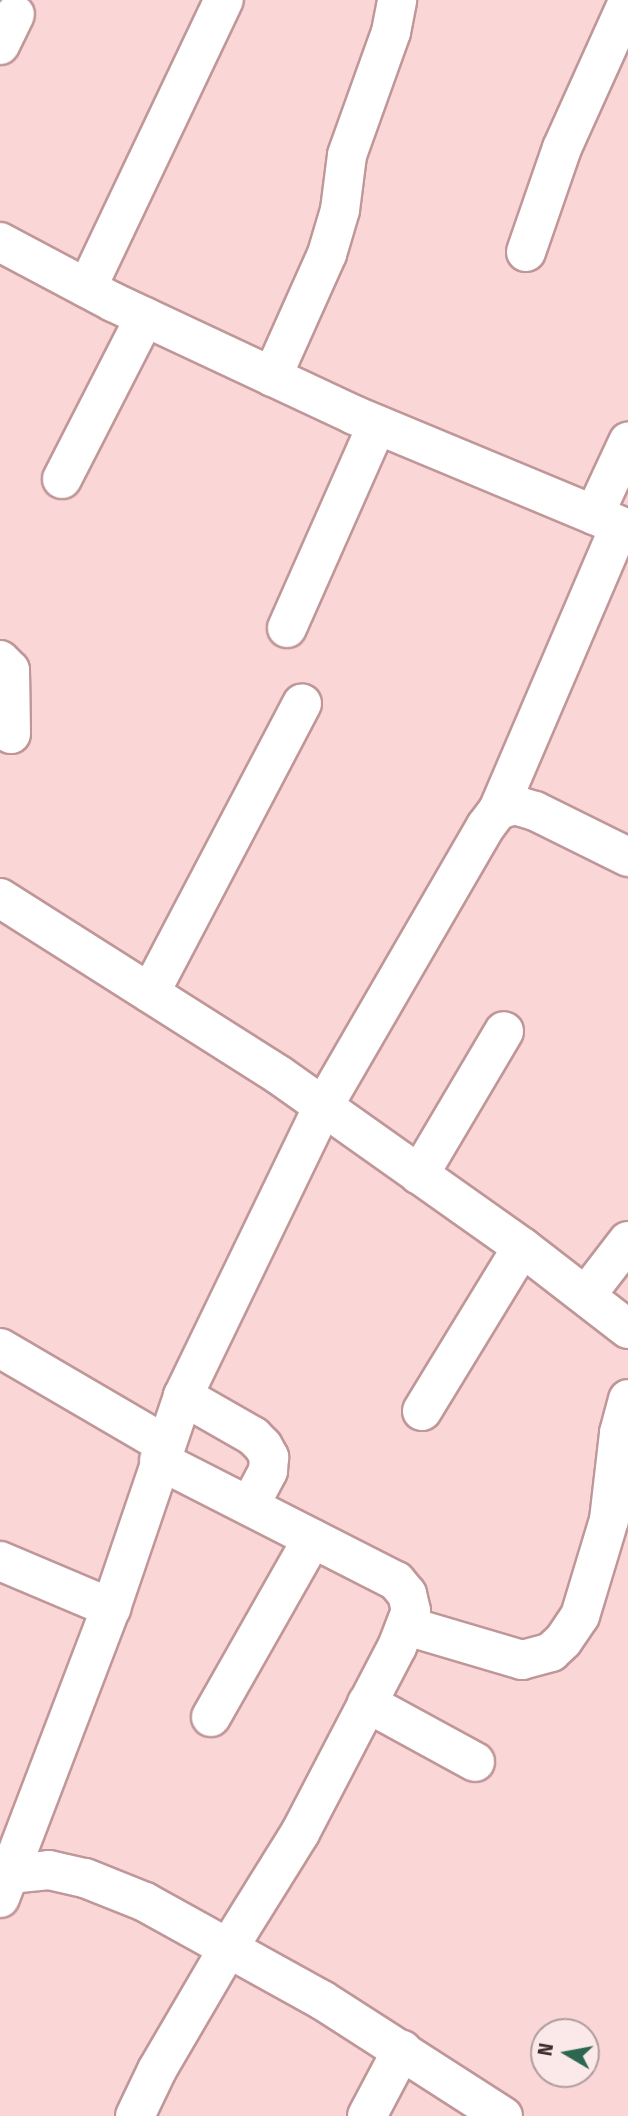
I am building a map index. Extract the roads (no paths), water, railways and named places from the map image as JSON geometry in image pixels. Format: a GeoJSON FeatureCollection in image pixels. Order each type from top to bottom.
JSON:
{"type":"FeatureCollection","features":[{"type":"Feature","properties":{"kind":"street"},"geometry":{"type":"LineString","coordinates":[[87,288],[224,0]]}},
{"type":"Feature","properties":{"kind":"street"},"geometry":{"type":"LineString","coordinates":[[272,377],[327,254],[340,210],[347,155],[391,32],[397,0]]}},
{"type":"Feature","properties":{"kind":"street"},"geometry":{"type":"LineString","coordinates":[[526,252],[562,148],[628,2]]}},
{"type":"Feature","properties":{"kind":"street"},"geometry":{"type":"LineString","coordinates":[[0,242],[145,317],[272,377],[377,425],[614,523]]}},
{"type":"Feature","properties":{"kind":"street"},"geometry":{"type":"LineString","coordinates":[[62,479],[145,317]]}},
{"type":"Feature","properties":{"kind":"street"},"geometry":{"type":"LineString","coordinates":[[287,628],[377,425]]}},
{"type":"Feature","properties":{"kind":"street"},"geometry":{"type":"LineString","coordinates":[[3,1882],[111,1608],[183,1396],[323,1107],[498,810],[614,523],[628,442]]}},
{"type":"Feature","properties":{"kind":"street"},"geometry":{"type":"LineString","coordinates":[[0,660],[10,670],[11,734]]}},
{"type":"Feature","properties":{"kind":"street"},"geometry":{"type":"LineString","coordinates":[[150,993],[302,704]]}},
{"type":"Feature","properties":{"kind":"street"},"geometry":{"type":"LineString","coordinates":[[498,810],[514,805],[535,811],[628,857]]}},
{"type":"Feature","properties":{"kind":"street"},"geometry":{"type":"LineString","coordinates":[[0,898],[323,1107],[587,1294],[628,1329]]}},
{"type":"Feature","properties":{"kind":"street"},"geometry":{"type":"LineString","coordinates":[[419,1175],[503,1031]]}},
{"type":"Feature","properties":{"kind":"street"},"geometry":{"type":"LineString","coordinates":[[587,1294],[628,1241]]}},
{"type":"Feature","properties":{"kind":"street"},"geometry":{"type":"LineString","coordinates":[[422,1411],[522,1247]]}},
{"type":"Feature","properties":{"kind":"street"},"geometry":{"type":"LineString","coordinates":[[0,1348],[250,1505],[396,1581],[407,1594],[411,1611],[407,1626],[300,1833],[157,2070],[135,2116]]}},
{"type":"Feature","properties":{"kind":"street"},"geometry":{"type":"LineString","coordinates":[[183,1396],[253,1436],[263,1446],[269,1457],[268,1471],[250,1505]]}},
{"type":"Feature","properties":{"kind":"street"},"geometry":{"type":"LineString","coordinates":[[407,1626],[522,1660],[551,1652],[563,1641],[580,1616],[609,1520],[619,1433],[628,1399]]}},
{"type":"Feature","properties":{"kind":"street"},"geometry":{"type":"LineString","coordinates":[[211,1717],[312,1539]]}},
{"type":"Feature","properties":{"kind":"street"},"geometry":{"type":"LineString","coordinates":[[0,1561],[111,1608]]}},
{"type":"Feature","properties":{"kind":"street"},"geometry":{"type":"LineString","coordinates":[[367,1703],[475,1762]]}},
{"type":"Feature","properties":{"kind":"street"},"geometry":{"type":"LineString","coordinates":[[3,1882],[49,1870],[85,1878],[145,1902],[229,1947],[402,2050],[503,2116]]}},
{"type":"Feature","properties":{"kind":"street"},"geometry":{"type":"LineString","coordinates":[[367,2116],[402,2050]]}}]}
